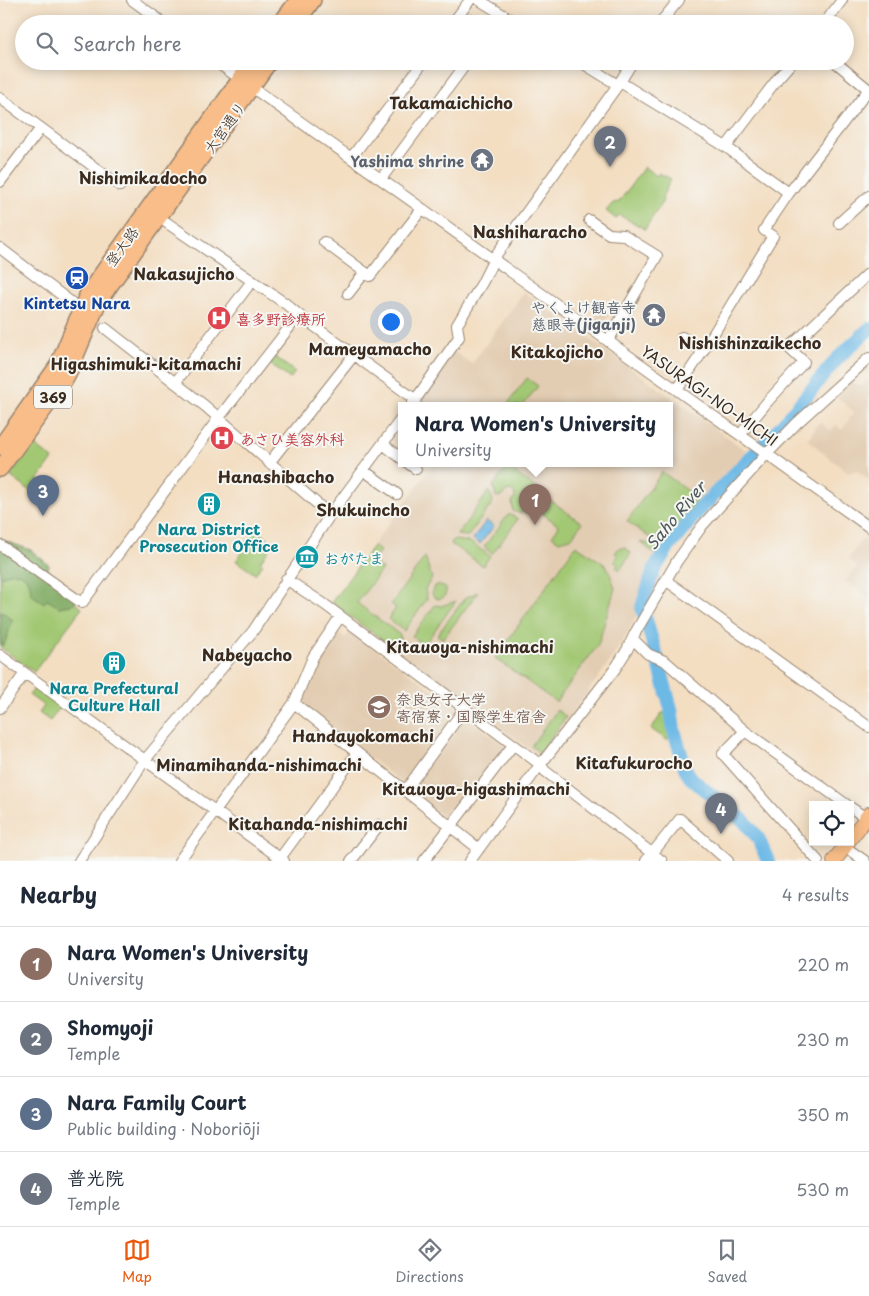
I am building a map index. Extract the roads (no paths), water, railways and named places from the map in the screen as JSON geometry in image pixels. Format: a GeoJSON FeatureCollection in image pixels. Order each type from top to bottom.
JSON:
{"type":"FeatureCollection","features":[{"type":"Feature","properties":{"kind":"highway"},"geometry":{"type":"LineString","coordinates":[[287,15],[298,0]]}},
{"type":"Feature","properties":{"kind":"highway"},"geometry":{"type":"LineString","coordinates":[[302,15],[313,0]]}},
{"type":"Feature","properties":{"kind":"highway","name":"大宮通り"},"geometry":{"type":"LineString","coordinates":[[246,83],[250,70]]}},
{"type":"Feature","properties":{"kind":"highway","name":"大宮通り"},"geometry":{"type":"LineString","coordinates":[[153,214],[246,83],[260,70]]}},
{"type":"Feature","properties":{"kind":"highway","name":"登大路"},"geometry":{"type":"LineString","coordinates":[[52,387],[69,372],[99,301],[153,214]]}},
{"type":"Feature","properties":{"kind":"highway","name":"369"},"geometry":{"type":"LineString","coordinates":[[0,447],[52,387]]}},
{"type":"Feature","properties":{"kind":"highway","name":"369"},"geometry":{"type":"LineString","coordinates":[[0,469],[52,387]]}},
{"type":"Feature","properties":{"kind":"main road"},"geometry":{"type":"LineString","coordinates":[[854,835],[868,816]]}},
{"type":"Feature","properties":{"kind":"main road"},"geometry":{"type":"LineString","coordinates":[[834,861],[846,846]]}},
{"type":"Feature","properties":{"kind":"street"},"geometry":{"type":"LineString","coordinates":[[132,0],[153,15]]}},
{"type":"Feature","properties":{"kind":"street"},"geometry":{"type":"LineString","coordinates":[[459,15],[470,0]]}},
{"type":"Feature","properties":{"kind":"street"},"geometry":{"type":"LineString","coordinates":[[479,0],[503,15]]}},
{"type":"Feature","properties":{"kind":"street"},"geometry":{"type":"LineString","coordinates":[[666,15],[679,0]]}},
{"type":"Feature","properties":{"kind":"street"},"geometry":{"type":"LineString","coordinates":[[831,15],[842,0]]}},
{"type":"Feature","properties":{"kind":"street","name":"YASURAGI-NO-MICHI"},"geometry":{"type":"LineString","coordinates":[[228,70],[869,527]]}},
{"type":"Feature","properties":{"kind":"street"},"geometry":{"type":"LineString","coordinates":[[351,158],[417,70]]}},
{"type":"Feature","properties":{"kind":"street"},"geometry":{"type":"LineString","coordinates":[[382,180],[461,70]]}},
{"type":"Feature","properties":{"kind":"street"},"geometry":{"type":"LineString","coordinates":[[595,70],[726,147],[789,192]]}},
{"type":"Feature","properties":{"kind":"street"},"geometry":{"type":"LineString","coordinates":[[414,402],[459,337],[457,325],[496,255],[628,70]]}},
{"type":"Feature","properties":{"kind":"street"},"geometry":{"type":"LineString","coordinates":[[726,147],[785,70]]}},
{"type":"Feature","properties":{"kind":"street"},"geometry":{"type":"LineString","coordinates":[[677,390],[773,236],[764,230],[789,192],[869,89],[845,70]]}},
{"type":"Feature","properties":{"kind":"street"},"geometry":{"type":"LineString","coordinates":[[0,98],[120,186]]}},
{"type":"Feature","properties":{"kind":"street"},"geometry":{"type":"LineString","coordinates":[[0,182],[41,128]]}},
{"type":"Feature","properties":{"kind":"street"},"geometry":{"type":"LineString","coordinates":[[839,223],[869,196]]}},
{"type":"Feature","properties":{"kind":"street"},"geometry":{"type":"LineString","coordinates":[[324,242],[370,276],[422,209]]}},
{"type":"Feature","properties":{"kind":"street"},"geometry":{"type":"LineString","coordinates":[[153,214],[299,315],[354,355],[412,402]]}},
{"type":"Feature","properties":{"kind":"street"},"geometry":{"type":"LineString","coordinates":[[589,220],[609,234],[623,235],[657,256],[608,341]]}},
{"type":"Feature","properties":{"kind":"street"},"geometry":{"type":"LineString","coordinates":[[0,248],[72,303]]}},
{"type":"Feature","properties":{"kind":"street"},"geometry":{"type":"LineString","coordinates":[[348,294],[365,272]]}},
{"type":"Feature","properties":{"kind":"street"},"geometry":{"type":"LineString","coordinates":[[744,430],[804,362],[789,348],[869,273]]}},
{"type":"Feature","properties":{"kind":"street"},"geometry":{"type":"LineString","coordinates":[[175,383],[252,281]]}},
{"type":"Feature","properties":{"kind":"street"},"geometry":{"type":"LineString","coordinates":[[0,545],[82,603],[218,419],[299,315]]}},
{"type":"Feature","properties":{"kind":"street"},"geometry":{"type":"LineString","coordinates":[[104,328],[175,383],[330,515]]}},
{"type":"Feature","properties":{"kind":"street"},"geometry":{"type":"LineString","coordinates":[[682,337],[703,351]]}},
{"type":"Feature","properties":{"kind":"street"},"geometry":{"type":"LineString","coordinates":[[269,463],[354,355]]}},
{"type":"Feature","properties":{"kind":"street"},"geometry":{"type":"LineString","coordinates":[[470,861],[615,670],[677,561],[702,526],[765,453],[869,358]]}},
{"type":"Feature","properties":{"kind":"street"},"geometry":{"type":"LineString","coordinates":[[79,861],[144,761],[253,631],[286,578],[398,423]]}},
{"type":"Feature","properties":{"kind":"street"},"geometry":{"type":"LineString","coordinates":[[383,444],[398,456]]}},
{"type":"Feature","properties":{"kind":"street"},"geometry":{"type":"LineString","coordinates":[[363,470],[397,494]]}},
{"type":"Feature","properties":{"kind":"street"},"geometry":{"type":"LineString","coordinates":[[286,578],[324,604],[541,765],[545,771],[649,857],[662,861]]}},
{"type":"Feature","properties":{"kind":"street"},"geometry":{"type":"LineString","coordinates":[[666,581],[869,727]]}},
{"type":"Feature","properties":{"kind":"street"},"geometry":{"type":"LineString","coordinates":[[180,861],[294,703],[313,657],[340,617]]}},
{"type":"Feature","properties":{"kind":"street"},"geometry":{"type":"LineString","coordinates":[[633,639],[648,654],[665,662],[744,731],[842,801]]}},
{"type":"Feature","properties":{"kind":"street"},"geometry":{"type":"LineString","coordinates":[[0,655],[280,860],[357,753]]}},
{"type":"Feature","properties":{"kind":"street"},"geometry":{"type":"LineString","coordinates":[[0,708],[25,673]]}},
{"type":"Feature","properties":{"kind":"street"},"geometry":{"type":"LineString","coordinates":[[294,703],[479,849]]}},
{"type":"Feature","properties":{"kind":"street"},"geometry":{"type":"LineString","coordinates":[[405,791],[464,709]]}},
{"type":"Feature","properties":{"kind":"street"},"geometry":{"type":"LineString","coordinates":[[744,731],[723,754],[818,861]]}},
{"type":"Feature","properties":{"kind":"street"},"geometry":{"type":"LineString","coordinates":[[424,861],[513,745]]}},
{"type":"Feature","properties":{"kind":"street"},"geometry":{"type":"LineString","coordinates":[[854,809],[868,816]]}},
{"type":"Feature","properties":{"kind":"street"},"geometry":{"type":"LineString","coordinates":[[649,857],[680,819],[728,861]]}},
{"type":"Feature","properties":{"kind":"street"},"geometry":{"type":"LineString","coordinates":[[352,861],[379,825]]}},
{"type":"Feature","properties":{"kind":"street"},"geometry":{"type":"LineString","coordinates":[[851,846],[865,861]]}},
{"type":"Feature","properties":{"kind":"water"},"geometry":{"type":"Polygon","coordinates":[[[486,521],[494,526],[480,544],[473,539],[486,521]]]}},
{"type":"Feature","properties":{"kind":"waterway","name":"Saho River"},"geometry":{"type":"LineString","coordinates":[[768,861],[758,838],[744,821],[700,786],[690,777],[685,768],[674,730],[671,709],[661,671],[642,607],[654,570],[667,549],[699,510],[777,431],[837,359],[869,329]]}},
{"type":"Feature","properties":{"kind":"place","name":"Yashima shrine"},"geometry":{"type":"Point","coordinates":[482,160]}},
{"type":"Feature","properties":{"kind":"place","name":"Shomyoji"},"geometry":{"type":"Point","coordinates":[610,167]}},
{"type":"Feature","properties":{"kind":"place","name":"Kintetsu Nara"},"geometry":{"type":"Point","coordinates":[77,278]}},
{"type":"Feature","properties":{"kind":"place","name":"やくよけ観音寺 慈眼寺(jiganji)"},"geometry":{"type":"Point","coordinates":[654,315]}},
{"type":"Feature","properties":{"kind":"place","name":"喜多野診療所"},"geometry":{"type":"Point","coordinates":[219,318]}},
{"type":"Feature","properties":{"kind":"place","name":"あさひ美容外科"},"geometry":{"type":"Point","coordinates":[222,438]}},
{"type":"Feature","properties":{"kind":"place","name":"Nara District Prosecution Office"},"geometry":{"type":"Point","coordinates":[209,504]}},
{"type":"Feature","properties":{"kind":"place","name":"Nara Family Court"},"geometry":{"type":"Point","coordinates":[43,516]}},
{"type":"Feature","properties":{"kind":"place","name":"Nara Women's University"},"geometry":{"type":"Point","coordinates":[535,525]}},
{"type":"Feature","properties":{"kind":"place","name":"おがたま"},"geometry":{"type":"Point","coordinates":[307,557]}},
{"type":"Feature","properties":{"kind":"place","name":"Nara Prefectural Culture Hall"},"geometry":{"type":"Point","coordinates":[114,663]}},
{"type":"Feature","properties":{"kind":"place","name":"奈良女子大学 寄宿寮・国際学生宿舎"},"geometry":{"type":"Point","coordinates":[379,707]}},
{"type":"Feature","properties":{"kind":"place","name":"普光院"},"geometry":{"type":"Point","coordinates":[721,834]}},
{"type":"Feature","properties":{"kind":"district","name":"Takamaichicho"},"geometry":{"type":"Point","coordinates":[451,102]}},
{"type":"Feature","properties":{"kind":"district","name":"Nishimikadocho"},"geometry":{"type":"Point","coordinates":[143,177]}},
{"type":"Feature","properties":{"kind":"district","name":"Nashiharacho"},"geometry":{"type":"Point","coordinates":[530,231]}},
{"type":"Feature","properties":{"kind":"district","name":"Nakasujicho"},"geometry":{"type":"Point","coordinates":[184,273]}},
{"type":"Feature","properties":{"kind":"district","name":"Nishishinzaikecho"},"geometry":{"type":"Point","coordinates":[750,342]}},
{"type":"Feature","properties":{"kind":"district","name":"Mameyamacho"},"geometry":{"type":"Point","coordinates":[370,348]}},
{"type":"Feature","properties":{"kind":"district","name":"Kitakojicho"},"geometry":{"type":"Point","coordinates":[557,351]}},
{"type":"Feature","properties":{"kind":"district","name":"Higashimuki-kitamachi"},"geometry":{"type":"Point","coordinates":[146,363]}},
{"type":"Feature","properties":{"kind":"district","name":"Hanashibacho"},"geometry":{"type":"Point","coordinates":[276,476]}},
{"type":"Feature","properties":{"kind":"district","name":"Shukuincho"},"geometry":{"type":"Point","coordinates":[363,509]}},
{"type":"Feature","properties":{"kind":"district","name":"Kitauoya-nishimachi"},"geometry":{"type":"Point","coordinates":[470,646]}},
{"type":"Feature","properties":{"kind":"district","name":"Nabeyacho"},"geometry":{"type":"Point","coordinates":[247,654]}},
{"type":"Feature","properties":{"kind":"district","name":"Handayokomachi"},"geometry":{"type":"Point","coordinates":[363,735]}},
{"type":"Feature","properties":{"kind":"district","name":"Kitafukurocho"},"geometry":{"type":"Point","coordinates":[634,762]}},
{"type":"Feature","properties":{"kind":"district","name":"Minamihanda-nishimachi"},"geometry":{"type":"Point","coordinates":[259,764]}},
{"type":"Feature","properties":{"kind":"district","name":"Kitauoya-higashimachi"},"geometry":{"type":"Point","coordinates":[476,788]}},
{"type":"Feature","properties":{"kind":"district","name":"Kitahanda-nishimachi"},"geometry":{"type":"Point","coordinates":[318,823]}}]}
